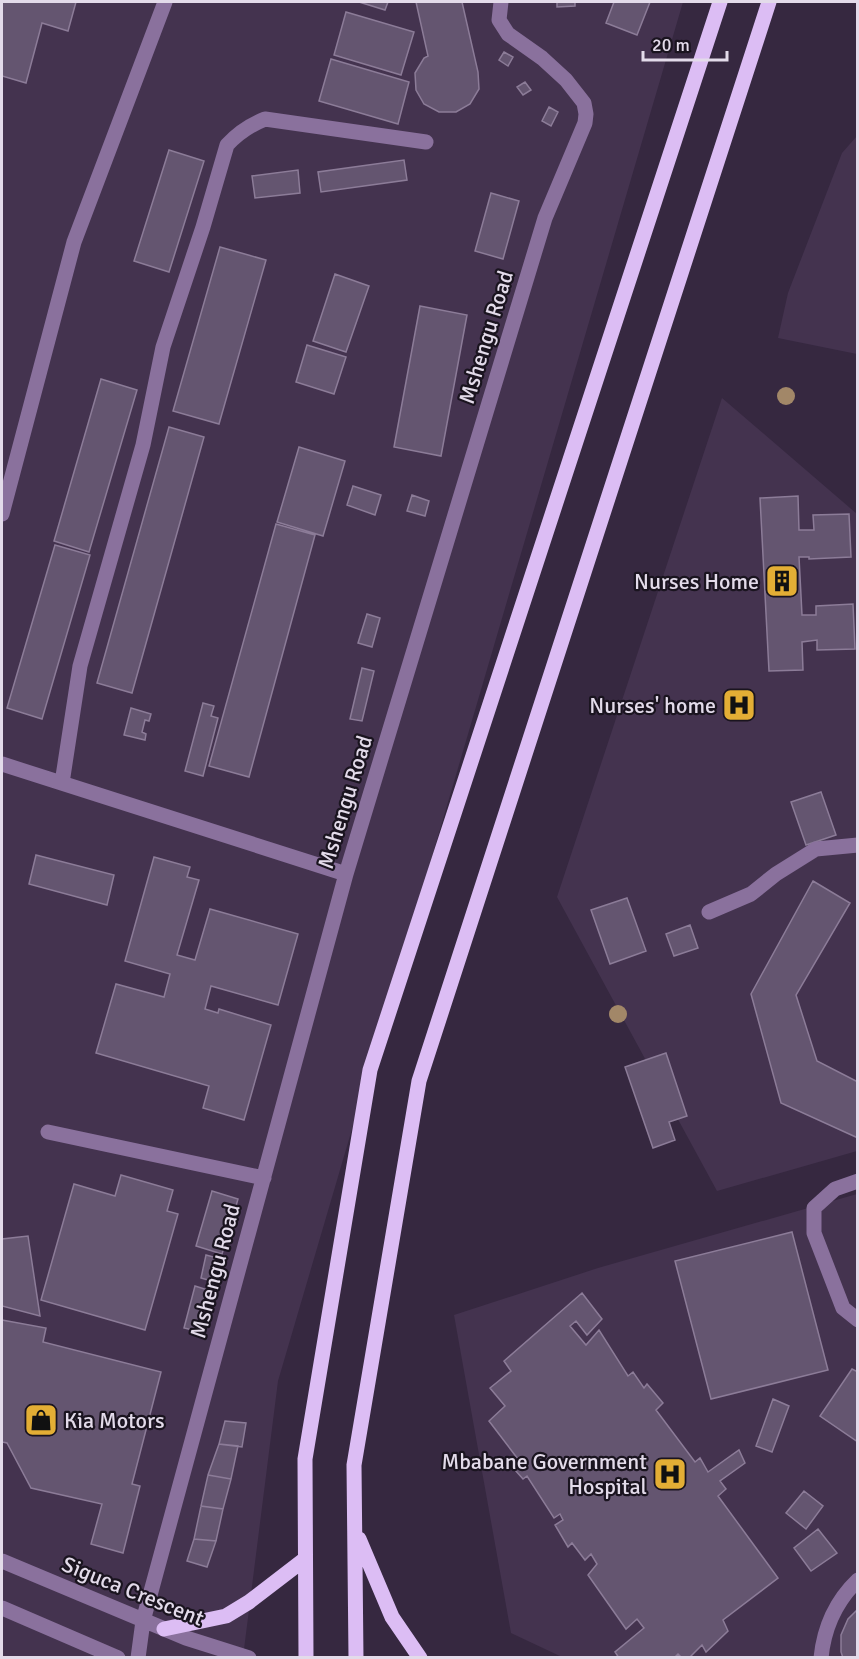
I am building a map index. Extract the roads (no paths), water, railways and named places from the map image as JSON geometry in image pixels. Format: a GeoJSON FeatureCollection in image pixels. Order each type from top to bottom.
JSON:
{"type":"FeatureCollection","features":[{"type":"Feature","properties":{"kind":"main road"},"geometry":{"type":"LineString","coordinates":[[306,1658],[305,1459],[370,1070],[720,2]]}},
{"type":"Feature","properties":{"kind":"main road"},"geometry":{"type":"LineString","coordinates":[[356,1658],[354,1465],[419,1081],[769,2]]}},
{"type":"Feature","properties":{"kind":"main road"},"geometry":{"type":"LineString","coordinates":[[355,1530],[392,1617],[420,1658]]}},
{"type":"Feature","properties":{"kind":"main road"},"geometry":{"type":"LineString","coordinates":[[164,1629],[226,1616],[249,1602],[305,1559]]}},
{"type":"Feature","properties":{"kind":"street"},"geometry":{"type":"LineString","coordinates":[[2,514],[75,242],[165,2]]}},
{"type":"Feature","properties":{"kind":"street","name":"Mshengu Road"},"geometry":{"type":"LineString","coordinates":[[138,1658],[143,1621],[346,874],[545,218],[585,123],[584,103],[566,80],[542,58],[508,34],[499,20],[501,2]]}},
{"type":"Feature","properties":{"kind":"street"},"geometry":{"type":"LineString","coordinates":[[62,783],[80,666],[143,446],[163,347],[203,227],[226,145],[253,124],[265,119],[426,142]]}},
{"type":"Feature","properties":{"kind":"street"},"geometry":{"type":"LineString","coordinates":[[2,764],[346,874]]}},
{"type":"Feature","properties":{"kind":"street"},"geometry":{"type":"LineString","coordinates":[[709,912],[751,894],[776,874],[816,849],[858,845]]}},
{"type":"Feature","properties":{"kind":"street"},"geometry":{"type":"LineString","coordinates":[[48,1132],[264,1178]]}},
{"type":"Feature","properties":{"kind":"street"},"geometry":{"type":"LineString","coordinates":[[858,1182],[835,1189],[814,1208],[814,1233],[843,1308],[858,1320]]}},
{"type":"Feature","properties":{"kind":"street","name":"Siguca Crescent"},"geometry":{"type":"LineString","coordinates":[[2,1561],[143,1621],[249,1658]]}},
{"type":"Feature","properties":{"kind":"street"},"geometry":{"type":"LineString","coordinates":[[821,1658],[829,1621],[845,1592],[858,1580]]}},
{"type":"Feature","properties":{"kind":"street"},"geometry":{"type":"LineString","coordinates":[[2,1608],[115,1657]]}},
{"type":"Feature","properties":{"kind":"place","name":"Nurses Home"},"geometry":{"type":"Point","coordinates":[782,581]}},
{"type":"Feature","properties":{"kind":"place","name":"Nurses' home"},"geometry":{"type":"Point","coordinates":[739,705]}},
{"type":"Feature","properties":{"kind":"place","name":"Kia Motors"},"geometry":{"type":"Point","coordinates":[41,1420]}},
{"type":"Feature","properties":{"kind":"place","name":"Mbabane Government Hospital"},"geometry":{"type":"Point","coordinates":[670,1474]}}]}
